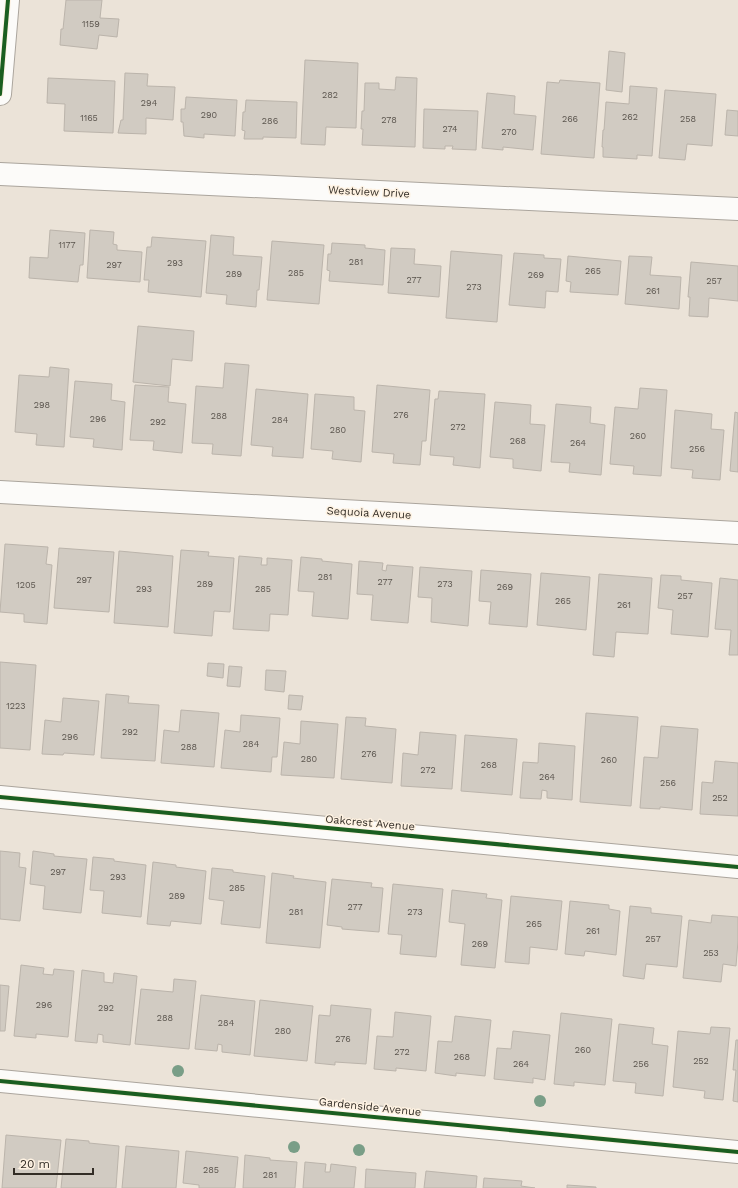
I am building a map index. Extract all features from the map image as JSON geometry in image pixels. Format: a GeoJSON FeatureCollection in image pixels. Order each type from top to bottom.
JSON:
{"type":"FeatureCollection","features":[{"type":"Feature","properties":{"kind":"street"},"geometry":{"type":"LineString","coordinates":[[0,94],[8,0]]}},
{"type":"Feature","properties":{"kind":"street","name":"Westview Drive"},"geometry":{"type":"LineString","coordinates":[[0,174],[738,209]]}},
{"type":"Feature","properties":{"kind":"street","name":"Sequoia Avenue"},"geometry":{"type":"LineString","coordinates":[[0,492],[738,533]]}},
{"type":"Feature","properties":{"kind":"street","name":"Oakcrest Avenue"},"geometry":{"type":"LineString","coordinates":[[0,797],[738,866]]}},
{"type":"Feature","properties":{"kind":"street","name":"Gardenside Avenue"},"geometry":{"type":"LineString","coordinates":[[0,1081],[738,1152]]}},
{"type":"Feature","properties":{"kind":"building"},"geometry":{"type":"Polygon","coordinates":[[[66,0],[102,0],[100,18],[119,19],[117,37],[99,35],[97,49],[60,45],[66,0]]]}},
{"type":"Feature","properties":{"kind":"building"},"geometry":{"type":"Polygon","coordinates":[[[609,51],[625,53],[622,92],[606,90],[609,51]]]}},
{"type":"Feature","properties":{"kind":"building"},"geometry":{"type":"Polygon","coordinates":[[[305,60],[358,63],[356,128],[326,127],[325,145],[301,144],[305,60]]]}},
{"type":"Feature","properties":{"kind":"building"},"geometry":{"type":"Polygon","coordinates":[[[125,73],[148,74],[147,86],[175,87],[173,120],[146,118],[146,134],[118,133],[121,120],[123,120],[125,73]]]}},
{"type":"Feature","properties":{"kind":"building"},"geometry":{"type":"Polygon","coordinates":[[[396,77],[417,78],[415,147],[362,145],[363,129],[361,129],[362,111],[364,111],[365,83],[379,83],[379,89],[395,90],[396,77]]]}},
{"type":"Feature","properties":{"kind":"building"},"geometry":{"type":"Polygon","coordinates":[[[48,78],[115,81],[113,133],[64,131],[65,104],[47,103],[48,78]]]}},
{"type":"Feature","properties":{"kind":"building"},"geometry":{"type":"Polygon","coordinates":[[[560,80],[600,83],[594,158],[541,154],[547,82],[559,83],[560,80]]]}},
{"type":"Feature","properties":{"kind":"building"},"geometry":{"type":"Polygon","coordinates":[[[630,86],[657,88],[652,156],[637,155],[637,159],[603,157],[602,147],[606,102],[629,104],[630,86]]]}},
{"type":"Feature","properties":{"kind":"building"},"geometry":{"type":"Polygon","coordinates":[[[665,90],[716,94],[712,146],[687,144],[685,160],[659,158],[665,90]]]}},
{"type":"Feature","properties":{"kind":"building"},"geometry":{"type":"Polygon","coordinates":[[[487,93],[515,96],[514,114],[536,116],[533,150],[503,147],[503,150],[482,148],[487,93]]]}},
{"type":"Feature","properties":{"kind":"building"},"geometry":{"type":"Polygon","coordinates":[[[186,97],[237,100],[235,136],[204,134],[204,138],[184,136],[183,122],[181,122],[181,109],[185,109],[186,97]]]}},
{"type":"Feature","properties":{"kind":"building"},"geometry":{"type":"Polygon","coordinates":[[[246,100],[297,102],[296,138],[263,137],[263,139],[244,139],[245,131],[242,130],[243,112],[245,112],[246,100]]]}},
{"type":"Feature","properties":{"kind":"building"},"geometry":{"type":"Polygon","coordinates":[[[424,109],[478,111],[476,150],[452,149],[453,146],[445,146],[445,149],[423,148],[424,109]]]}},
{"type":"Feature","properties":{"kind":"building"},"geometry":{"type":"Polygon","coordinates":[[[727,110],[738,111],[738,136],[725,135],[727,110]]]}},
{"type":"Feature","properties":{"kind":"building"},"geometry":{"type":"Polygon","coordinates":[[[50,230],[85,233],[83,265],[80,265],[78,282],[29,278],[30,257],[48,258],[50,230]]]}},
{"type":"Feature","properties":{"kind":"building"},"geometry":{"type":"Polygon","coordinates":[[[90,230],[114,232],[113,244],[117,245],[117,250],[142,252],[140,282],[87,278],[90,230]]]}},
{"type":"Feature","properties":{"kind":"building"},"geometry":{"type":"Polygon","coordinates":[[[211,235],[234,237],[233,255],[262,257],[256,307],[226,304],[227,295],[206,293],[211,235]]]}},
{"type":"Feature","properties":{"kind":"building"},"geometry":{"type":"Polygon","coordinates":[[[152,237],[206,241],[201,297],[148,292],[149,280],[144,280],[147,247],[151,247],[152,237]]]}},
{"type":"Feature","properties":{"kind":"building"},"geometry":{"type":"Polygon","coordinates":[[[272,241],[324,245],[319,304],[267,300],[272,241]]]}},
{"type":"Feature","properties":{"kind":"building"},"geometry":{"type":"Polygon","coordinates":[[[332,243],[365,245],[365,248],[385,250],[383,285],[329,281],[330,271],[327,270],[328,254],[331,254],[332,243]]]}},
{"type":"Feature","properties":{"kind":"building"},"geometry":{"type":"Polygon","coordinates":[[[391,248],[415,249],[414,264],[441,266],[439,297],[388,293],[391,248]]]}},
{"type":"Feature","properties":{"kind":"building"},"geometry":{"type":"Polygon","coordinates":[[[451,251],[502,255],[497,322],[446,318],[451,251]]]}},
{"type":"Feature","properties":{"kind":"building"},"geometry":{"type":"Polygon","coordinates":[[[514,253],[544,255],[544,258],[561,259],[558,292],[546,291],[545,308],[509,305],[514,253]]]}},
{"type":"Feature","properties":{"kind":"building"},"geometry":{"type":"Polygon","coordinates":[[[568,256],[621,261],[618,295],[570,292],[571,282],[566,281],[568,256]]]}},
{"type":"Feature","properties":{"kind":"building"},"geometry":{"type":"Polygon","coordinates":[[[629,256],[652,257],[650,275],[681,277],[679,309],[625,304],[629,256]]]}},
{"type":"Feature","properties":{"kind":"building"},"geometry":{"type":"Polygon","coordinates":[[[691,262],[738,266],[738,301],[709,298],[708,317],[689,316],[690,297],[688,297],[691,262]]]}},
{"type":"Feature","properties":{"kind":"building"},"geometry":{"type":"Polygon","coordinates":[[[138,326],[194,331],[192,361],[172,359],[170,386],[133,382],[138,326]]]}},
{"type":"Feature","properties":{"kind":"building"},"geometry":{"type":"Polygon","coordinates":[[[225,363],[249,365],[241,456],[212,454],[213,444],[192,443],[196,386],[223,388],[225,363]]]}},
{"type":"Feature","properties":{"kind":"building"},"geometry":{"type":"Polygon","coordinates":[[[50,367],[69,369],[64,447],[36,445],[37,434],[15,432],[19,375],[49,377],[50,367]]]}},
{"type":"Feature","properties":{"kind":"building"},"geometry":{"type":"Polygon","coordinates":[[[75,381],[112,384],[111,400],[125,402],[122,450],[93,447],[94,439],[70,437],[75,381]]]}},
{"type":"Feature","properties":{"kind":"building"},"geometry":{"type":"Polygon","coordinates":[[[135,385],[169,387],[168,402],[186,404],[182,453],[153,450],[154,441],[130,440],[135,385]]]}},
{"type":"Feature","properties":{"kind":"building"},"geometry":{"type":"Polygon","coordinates":[[[377,385],[430,390],[426,441],[422,441],[420,465],[393,463],[394,454],[372,452],[377,385]]]}},
{"type":"Feature","properties":{"kind":"building"},"geometry":{"type":"Polygon","coordinates":[[[640,388],[667,390],[661,476],[633,474],[634,466],[610,464],[615,407],[638,409],[640,388]]]}},
{"type":"Feature","properties":{"kind":"building"},"geometry":{"type":"Polygon","coordinates":[[[256,389],[308,394],[303,458],[272,456],[273,447],[251,445],[256,389]]]}},
{"type":"Feature","properties":{"kind":"building"},"geometry":{"type":"Polygon","coordinates":[[[439,391],[485,394],[480,468],[453,465],[454,457],[430,455],[435,399],[438,399],[439,391]]]}},
{"type":"Feature","properties":{"kind":"building"},"geometry":{"type":"Polygon","coordinates":[[[315,394],[354,397],[354,410],[365,411],[361,462],[332,459],[333,451],[311,449],[315,394]]]}},
{"type":"Feature","properties":{"kind":"building"},"geometry":{"type":"Polygon","coordinates":[[[495,402],[531,405],[530,424],[545,425],[541,471],[513,468],[513,459],[490,457],[495,402]]]}},
{"type":"Feature","properties":{"kind":"building"},"geometry":{"type":"Polygon","coordinates":[[[556,404],[591,407],[590,423],[605,425],[601,475],[569,472],[570,463],[551,462],[556,404]]]}},
{"type":"Feature","properties":{"kind":"building"},"geometry":{"type":"Polygon","coordinates":[[[675,410],[712,414],[711,429],[724,430],[720,480],[692,478],[693,470],[671,468],[675,410]]]}},
{"type":"Feature","properties":{"kind":"building"},"geometry":{"type":"Polygon","coordinates":[[[735,412],[738,413],[738,472],[730,471],[735,412]]]}},
{"type":"Feature","properties":{"kind":"building"},"geometry":{"type":"Polygon","coordinates":[[[5,544],[48,547],[46,564],[52,565],[47,624],[24,622],[24,614],[0,612],[5,544]]]}},
{"type":"Feature","properties":{"kind":"building"},"geometry":{"type":"Polygon","coordinates":[[[59,548],[114,552],[109,612],[54,608],[59,548]]]}},
{"type":"Feature","properties":{"kind":"building"},"geometry":{"type":"Polygon","coordinates":[[[181,550],[209,552],[208,556],[234,558],[230,612],[214,611],[212,636],[174,633],[181,550]]]}},
{"type":"Feature","properties":{"kind":"building"},"geometry":{"type":"Polygon","coordinates":[[[119,551],[173,556],[168,627],[114,623],[119,551]]]}},
{"type":"Feature","properties":{"kind":"building"},"geometry":{"type":"Polygon","coordinates":[[[239,556],[262,558],[261,565],[267,565],[267,558],[292,560],[288,615],[270,614],[269,631],[233,629],[239,556]]]}},
{"type":"Feature","properties":{"kind":"building"},"geometry":{"type":"Polygon","coordinates":[[[301,557],[352,564],[348,619],[312,616],[314,592],[298,591],[301,557]]]}},
{"type":"Feature","properties":{"kind":"building"},"geometry":{"type":"Polygon","coordinates":[[[359,561],[383,563],[382,570],[386,571],[387,565],[413,567],[408,623],[371,620],[373,595],[357,594],[359,561]]]}},
{"type":"Feature","properties":{"kind":"building"},"geometry":{"type":"Polygon","coordinates":[[[420,567],[472,571],[468,626],[431,622],[432,598],[418,597],[420,567]]]}},
{"type":"Feature","properties":{"kind":"building"},"geometry":{"type":"Polygon","coordinates":[[[481,570],[531,574],[527,627],[489,624],[491,602],[479,601],[481,570]]]}},
{"type":"Feature","properties":{"kind":"building"},"geometry":{"type":"Polygon","coordinates":[[[541,573],[590,577],[586,630],[537,625],[541,573]]]}},
{"type":"Feature","properties":{"kind":"building"},"geometry":{"type":"Polygon","coordinates":[[[599,574],[652,578],[648,634],[616,632],[614,657],[593,655],[599,574]]]}},
{"type":"Feature","properties":{"kind":"building"},"geometry":{"type":"Polygon","coordinates":[[[661,575],[681,576],[681,580],[712,583],[708,637],[671,634],[673,610],[658,608],[661,575]]]}},
{"type":"Feature","properties":{"kind":"building"},"geometry":{"type":"Polygon","coordinates":[[[720,578],[738,580],[738,655],[729,655],[731,630],[715,629],[720,578]]]}},
{"type":"Feature","properties":{"kind":"building"},"geometry":{"type":"Polygon","coordinates":[[[0,662],[36,665],[30,750],[0,748],[0,662]]]}},
{"type":"Feature","properties":{"kind":"building"},"geometry":{"type":"Polygon","coordinates":[[[208,663],[224,664],[223,678],[207,676],[208,663]]]}},
{"type":"Feature","properties":{"kind":"building"},"geometry":{"type":"Polygon","coordinates":[[[229,666],[242,667],[240,687],[227,686],[229,666]]]}},
{"type":"Feature","properties":{"kind":"building"},"geometry":{"type":"Polygon","coordinates":[[[266,670],[286,671],[284,692],[265,690],[266,670]]]}},
{"type":"Feature","properties":{"kind":"building"},"geometry":{"type":"Polygon","coordinates":[[[106,694],[129,696],[128,703],[159,705],[155,761],[101,758],[106,694]]]}},
{"type":"Feature","properties":{"kind":"building"},"geometry":{"type":"Polygon","coordinates":[[[289,695],[303,696],[301,710],[288,709],[289,695]]]}},
{"type":"Feature","properties":{"kind":"building"},"geometry":{"type":"Polygon","coordinates":[[[63,698],[99,701],[94,755],[64,753],[63,755],[42,754],[45,720],[61,722],[63,698]]]}},
{"type":"Feature","properties":{"kind":"building"},"geometry":{"type":"Polygon","coordinates":[[[181,710],[219,713],[214,767],[161,763],[164,730],[179,732],[181,710]]]}},
{"type":"Feature","properties":{"kind":"building"},"geometry":{"type":"Polygon","coordinates":[[[586,713],[638,717],[631,806],[580,802],[586,713]]]}},
{"type":"Feature","properties":{"kind":"building"},"geometry":{"type":"Polygon","coordinates":[[[241,715],[280,718],[277,757],[272,757],[271,772],[221,768],[225,730],[240,732],[241,715]]]}},
{"type":"Feature","properties":{"kind":"building"},"geometry":{"type":"Polygon","coordinates":[[[346,717],[366,718],[365,726],[396,729],[392,783],[341,779],[346,717]]]}},
{"type":"Feature","properties":{"kind":"building"},"geometry":{"type":"Polygon","coordinates":[[[301,721],[338,724],[334,778],[281,775],[284,742],[300,744],[301,721]]]}},
{"type":"Feature","properties":{"kind":"building"},"geometry":{"type":"Polygon","coordinates":[[[661,726],[698,729],[692,810],[660,807],[660,809],[640,808],[644,757],[658,758],[661,726]]]}},
{"type":"Feature","properties":{"kind":"building"},"geometry":{"type":"Polygon","coordinates":[[[420,732],[456,735],[452,789],[401,786],[403,753],[418,755],[420,732]]]}},
{"type":"Feature","properties":{"kind":"building"},"geometry":{"type":"Polygon","coordinates":[[[465,735],[517,739],[512,795],[461,791],[465,735]]]}},
{"type":"Feature","properties":{"kind":"building"},"geometry":{"type":"Polygon","coordinates":[[[539,743],[575,746],[572,800],[547,798],[547,791],[542,790],[541,799],[520,798],[523,762],[538,763],[539,743]]]}},
{"type":"Feature","properties":{"kind":"building"},"geometry":{"type":"Polygon","coordinates":[[[715,761],[738,763],[738,816],[700,814],[702,782],[713,783],[715,761]]]}},
{"type":"Feature","properties":{"kind":"building"},"geometry":{"type":"Polygon","coordinates":[[[0,851],[20,853],[19,867],[26,868],[20,921],[0,919],[0,851]]]}},
{"type":"Feature","properties":{"kind":"building"},"geometry":{"type":"Polygon","coordinates":[[[33,851],[54,854],[54,856],[87,859],[81,913],[43,909],[45,886],[30,884],[33,851]]]}},
{"type":"Feature","properties":{"kind":"building"},"geometry":{"type":"Polygon","coordinates":[[[93,857],[146,865],[141,917],[102,913],[104,891],[90,890],[93,857]]]}},
{"type":"Feature","properties":{"kind":"building"},"geometry":{"type":"Polygon","coordinates":[[[153,862],[206,871],[201,924],[171,921],[170,926],[147,924],[153,862]]]}},
{"type":"Feature","properties":{"kind":"building"},"geometry":{"type":"Polygon","coordinates":[[[212,868],[265,876],[260,928],[221,924],[224,901],[209,899],[212,868]]]}},
{"type":"Feature","properties":{"kind":"building"},"geometry":{"type":"Polygon","coordinates":[[[272,873],[294,876],[293,878],[326,882],[320,948],[266,943],[272,873]]]}},
{"type":"Feature","properties":{"kind":"building"},"geometry":{"type":"Polygon","coordinates":[[[332,879],[372,883],[371,887],[383,888],[379,932],[342,929],[342,927],[327,925],[332,879]]]}},
{"type":"Feature","properties":{"kind":"building"},"geometry":{"type":"Polygon","coordinates":[[[393,884],[443,889],[436,957],[400,954],[402,935],[388,934],[393,884]]]}},
{"type":"Feature","properties":{"kind":"building"},"geometry":{"type":"Polygon","coordinates":[[[452,890],[487,894],[486,898],[502,900],[495,968],[461,965],[465,924],[449,922],[452,890]]]}},
{"type":"Feature","properties":{"kind":"building"},"geometry":{"type":"Polygon","coordinates":[[[511,896],[562,901],[557,950],[530,947],[529,964],[505,962],[511,896]]]}},
{"type":"Feature","properties":{"kind":"building"},"geometry":{"type":"Polygon","coordinates":[[[570,901],[609,905],[609,909],[620,911],[616,955],[585,951],[584,956],[565,954],[570,901]]]}},
{"type":"Feature","properties":{"kind":"building"},"geometry":{"type":"Polygon","coordinates":[[[630,906],[651,908],[651,913],[682,916],[677,967],[646,964],[644,979],[623,976],[630,906]]]}},
{"type":"Feature","properties":{"kind":"building"},"geometry":{"type":"Polygon","coordinates":[[[712,915],[738,917],[736,966],[723,964],[721,982],[683,978],[689,920],[711,923],[712,915]]]}},
{"type":"Feature","properties":{"kind":"building"},"geometry":{"type":"Polygon","coordinates":[[[21,965],[44,968],[43,974],[53,975],[54,969],[74,971],[68,1037],[36,1034],[36,1038],[14,1036],[21,965]]]}},
{"type":"Feature","properties":{"kind":"building"},"geometry":{"type":"Polygon","coordinates":[[[82,970],[104,973],[104,982],[113,983],[114,973],[137,976],[130,1045],[103,1042],[103,1035],[98,1034],[97,1043],[75,1041],[82,970]]]}},
{"type":"Feature","properties":{"kind":"building"},"geometry":{"type":"Polygon","coordinates":[[[174,979],[196,981],[189,1049],[135,1044],[141,989],[173,992],[174,979]]]}},
{"type":"Feature","properties":{"kind":"building"},"geometry":{"type":"Polygon","coordinates":[[[0,985],[9,986],[5,1031],[0,1031],[0,985]]]}},
{"type":"Feature","properties":{"kind":"building"},"geometry":{"type":"Polygon","coordinates":[[[201,995],[255,1001],[250,1055],[222,1052],[222,1045],[218,1044],[217,1051],[195,1049],[201,995]]]}},
{"type":"Feature","properties":{"kind":"building"},"geometry":{"type":"Polygon","coordinates":[[[260,1000],[313,1006],[307,1061],[254,1056],[260,1000]]]}},
{"type":"Feature","properties":{"kind":"building"},"geometry":{"type":"Polygon","coordinates":[[[331,1005],[371,1009],[366,1064],[335,1062],[335,1065],[315,1063],[319,1015],[330,1016],[331,1005]]]}},
{"type":"Feature","properties":{"kind":"building"},"geometry":{"type":"Polygon","coordinates":[[[395,1012],[431,1016],[426,1071],[396,1068],[396,1071],[374,1069],[377,1036],[393,1037],[395,1012]]]}},
{"type":"Feature","properties":{"kind":"building"},"geometry":{"type":"Polygon","coordinates":[[[561,1013],[612,1019],[605,1085],[574,1082],[574,1086],[554,1084],[561,1013]]]}},
{"type":"Feature","properties":{"kind":"building"},"geometry":{"type":"Polygon","coordinates":[[[455,1016],[491,1020],[485,1076],[456,1073],[456,1076],[435,1073],[438,1041],[452,1042],[455,1016]]]}},
{"type":"Feature","properties":{"kind":"building"},"geometry":{"type":"Polygon","coordinates":[[[619,1024],[654,1028],[652,1044],[668,1046],[663,1096],[635,1093],[636,1083],[613,1081],[619,1024]]]}},
{"type":"Feature","properties":{"kind":"building"},"geometry":{"type":"Polygon","coordinates":[[[711,1027],[730,1028],[723,1100],[704,1098],[705,1091],[673,1087],[678,1031],[710,1034],[711,1027]]]}},
{"type":"Feature","properties":{"kind":"building"},"geometry":{"type":"Polygon","coordinates":[[[513,1031],[550,1035],[545,1080],[533,1078],[533,1083],[494,1079],[497,1048],[511,1049],[513,1031]]]}},
{"type":"Feature","properties":{"kind":"building"},"geometry":{"type":"Polygon","coordinates":[[[736,1040],[738,1040],[738,1102],[733,1101],[736,1070],[733,1070],[736,1040]]]}},
{"type":"Feature","properties":{"kind":"building"},"geometry":{"type":"Polygon","coordinates":[[[6,1135],[61,1140],[56,1188],[2,1188],[6,1135]]]}},
{"type":"Feature","properties":{"kind":"building"},"geometry":{"type":"Polygon","coordinates":[[[66,1139],[119,1146],[116,1188],[61,1188],[66,1139]]]}},
{"type":"Feature","properties":{"kind":"building"},"geometry":{"type":"Polygon","coordinates":[[[126,1146],[179,1151],[176,1188],[122,1188],[126,1146]]]}},
{"type":"Feature","properties":{"kind":"building"},"geometry":{"type":"Polygon","coordinates":[[[186,1151],[238,1157],[235,1188],[199,1188],[199,1185],[183,1183],[186,1151]]]}},
{"type":"Feature","properties":{"kind":"building"},"geometry":{"type":"Polygon","coordinates":[[[245,1155],[270,1158],[270,1160],[297,1162],[295,1188],[243,1188],[245,1155]]]}},
{"type":"Feature","properties":{"kind":"building"},"geometry":{"type":"Polygon","coordinates":[[[305,1162],[326,1164],[325,1172],[330,1172],[331,1164],[356,1167],[354,1188],[303,1188],[305,1162]]]}},
{"type":"Feature","properties":{"kind":"building"},"geometry":{"type":"Polygon","coordinates":[[[366,1169],[416,1173],[415,1188],[365,1188],[366,1169]]]}},
{"type":"Feature","properties":{"kind":"building"},"geometry":{"type":"Polygon","coordinates":[[[426,1171],[477,1176],[476,1188],[424,1188],[426,1171]]]}},
{"type":"Feature","properties":{"kind":"building"},"geometry":{"type":"Polygon","coordinates":[[[484,1178],[522,1181],[521,1186],[535,1188],[483,1188],[484,1178]]]}},
{"type":"Feature","properties":{"kind":"building"},"geometry":{"type":"Polygon","coordinates":[[[567,1185],[596,1187],[596,1188],[567,1188],[567,1185]]]}},
{"type":"Feature","properties":{"kind":"cycle path"},"geometry":{"type":"LineString","coordinates":[[0,94],[8,0]]}},
{"type":"Feature","properties":{"kind":"cycle path"},"geometry":{"type":"LineString","coordinates":[[0,797],[738,867]]}},
{"type":"Feature","properties":{"kind":"cycle path"},"geometry":{"type":"LineString","coordinates":[[0,1081],[738,1152]]}}]}
